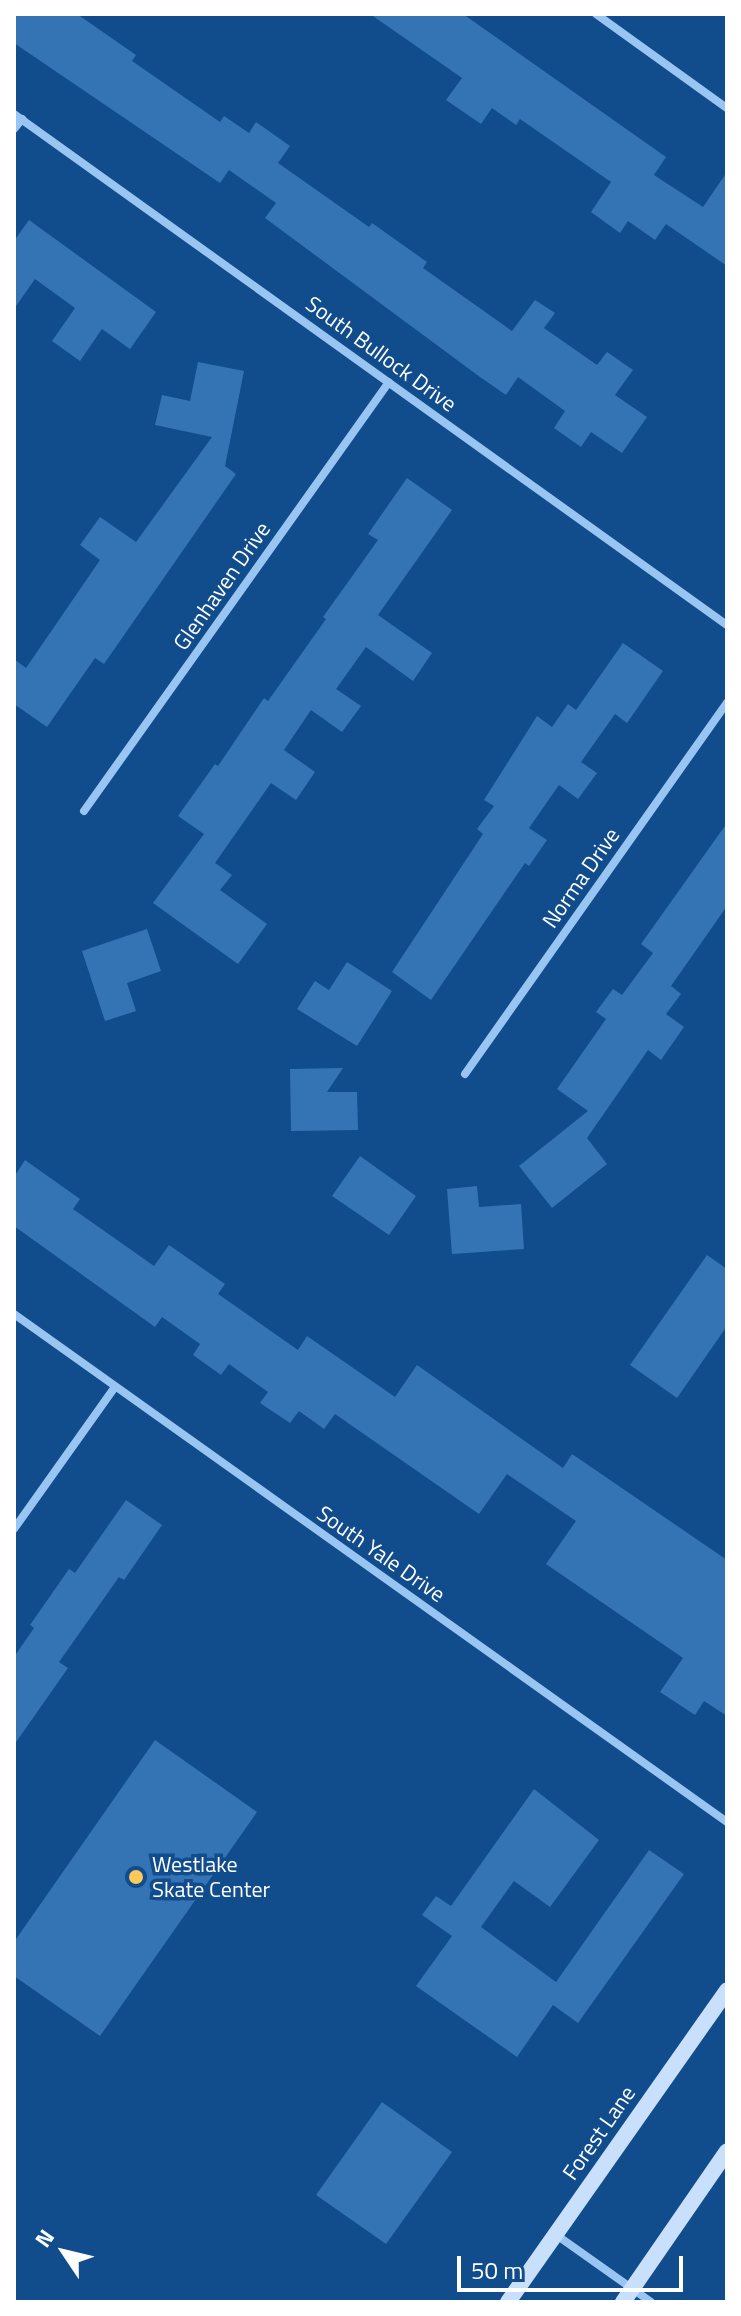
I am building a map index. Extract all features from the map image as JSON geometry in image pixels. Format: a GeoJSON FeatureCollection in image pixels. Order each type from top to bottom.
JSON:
{"type":"FeatureCollection","features":[{"type":"Feature","properties":{"kind":"main road","name":"Forest Lane"},"geometry":{"type":"LineString","coordinates":[[508,2302],[727,1990]]}},
{"type":"Feature","properties":{"kind":"main road"},"geometry":{"type":"LineString","coordinates":[[627,2295],[727,2151]]}},
{"type":"Feature","properties":{"kind":"street"},"geometry":{"type":"LineString","coordinates":[[596,14],[727,108]]}},
{"type":"Feature","properties":{"kind":"street"},"geometry":{"type":"LineString","coordinates":[[14,129],[18,116]]}},
{"type":"Feature","properties":{"kind":"street","name":"South Bullock Drive"},"geometry":{"type":"LineString","coordinates":[[18,116],[727,625]]}},
{"type":"Feature","properties":{"kind":"street","name":"Glenhaven Drive"},"geometry":{"type":"LineString","coordinates":[[84,811],[389,382]]}},
{"type":"Feature","properties":{"kind":"street","name":"Norma Drive"},"geometry":{"type":"LineString","coordinates":[[465,1074],[727,702]]}},
{"type":"Feature","properties":{"kind":"street","name":"South Yale Drive"},"geometry":{"type":"LineString","coordinates":[[14,1314],[727,1822]]}},
{"type":"Feature","properties":{"kind":"street"},"geometry":{"type":"LineString","coordinates":[[14,1529],[115,1387]]}},
{"type":"Feature","properties":{"kind":"street"},"geometry":{"type":"LineString","coordinates":[[555,2233],[627,2295],[651,2302]]}},
{"type":"Feature","properties":{"kind":"building"},"geometry":{"type":"Polygon","coordinates":[[[14,14],[77,14],[136,55],[132,61],[220,122],[224,116],[249,133],[256,122],[290,146],[278,163],[369,227],[372,223],[427,262],[423,268],[512,331],[535,300],[555,313],[544,328],[597,365],[607,352],[633,370],[615,395],[647,417],[622,453],[591,432],[581,447],[554,428],[565,411],[518,377],[506,395],[265,218],[276,203],[229,170],[220,183],[14,43],[14,14]]]}},
{"type":"Feature","properties":{"kind":"building"},"geometry":{"type":"Polygon","coordinates":[[[370,14],[463,14],[666,157],[654,175],[703,207],[727,172],[727,266],[666,224],[655,240],[628,221],[620,233],[591,212],[611,182],[520,119],[516,125],[492,108],[481,124],[446,100],[462,78],[370,14]]]}},
{"type":"Feature","properties":{"kind":"building"},"geometry":{"type":"Polygon","coordinates":[[[29,220],[156,312],[130,349],[102,329],[80,361],[52,341],[75,308],[35,279],[14,309],[14,241],[29,220]]]}},
{"type":"Feature","properties":{"kind":"building"},"geometry":{"type":"Polygon","coordinates":[[[198,362],[244,371],[225,466],[236,474],[104,664],[95,658],[47,727],[14,704],[14,659],[26,668],[100,560],[80,545],[100,517],[136,542],[212,437],[155,425],[162,395],[190,401],[198,362]]]}},
{"type":"Feature","properties":{"kind":"building"},"geometry":{"type":"Polygon","coordinates":[[[407,478],[452,510],[378,615],[432,653],[413,681],[366,647],[336,689],[361,706],[342,732],[311,710],[284,750],[315,772],[296,800],[271,783],[215,863],[232,875],[220,890],[267,924],[238,964],[153,903],[204,834],[178,816],[215,764],[218,766],[264,698],[268,701],[326,619],[323,617],[378,540],[368,534],[407,478]]]}},
{"type":"Feature","properties":{"kind":"building"},"geometry":{"type":"Polygon","coordinates":[[[623,643],[663,671],[627,723],[615,714],[581,762],[597,773],[578,799],[559,785],[529,828],[547,840],[529,866],[525,863],[431,1000],[392,972],[483,834],[477,829],[494,806],[484,800],[537,716],[552,727],[568,704],[576,710],[623,643]]]}},
{"type":"Feature","properties":{"kind":"building"},"geometry":{"type":"Polygon","coordinates":[[[727,823],[727,906],[671,986],[681,994],[666,1014],[684,1027],[661,1060],[648,1050],[587,1138],[607,1164],[552,1208],[519,1166],[588,1111],[557,1089],[606,1019],[596,1012],[613,989],[622,995],[653,953],[641,944],[727,823]]]}},
{"type":"Feature","properties":{"kind":"building"},"geometry":{"type":"Polygon","coordinates":[[[147,929],[161,971],[127,983],[136,1011],[105,1021],[82,951],[147,929]]]}},
{"type":"Feature","properties":{"kind":"building"},"geometry":{"type":"Polygon","coordinates":[[[347,962],[392,991],[357,1046],[297,1009],[315,981],[329,990],[347,962]]]}},
{"type":"Feature","properties":{"kind":"building"},"geometry":{"type":"Polygon","coordinates":[[[343,1068],[327,1092],[357,1092],[358,1130],[291,1131],[290,1069],[343,1068]]]}},
{"type":"Feature","properties":{"kind":"building"},"geometry":{"type":"Polygon","coordinates":[[[360,1156],[416,1196],[389,1235],[332,1196],[360,1156]]]}},
{"type":"Feature","properties":{"kind":"building"},"geometry":{"type":"Polygon","coordinates":[[[25,1160],[80,1199],[73,1209],[154,1266],[169,1245],[225,1284],[218,1294],[298,1350],[307,1336],[395,1397],[417,1365],[563,1468],[572,1454],[727,1560],[727,1716],[704,1701],[695,1715],[660,1692],[683,1658],[546,1564],[576,1521],[507,1474],[479,1514],[335,1414],[324,1429],[299,1411],[290,1423],[260,1403],[268,1392],[229,1364],[221,1375],[193,1355],[200,1344],[162,1317],[155,1327],[14,1226],[14,1177],[25,1160]]]}},
{"type":"Feature","properties":{"kind":"building"},"geometry":{"type":"Polygon","coordinates":[[[477,1186],[479,1207],[521,1204],[524,1249],[452,1254],[447,1189],[477,1186]]]}},
{"type":"Feature","properties":{"kind":"building"},"geometry":{"type":"Polygon","coordinates":[[[707,1255],[727,1269],[727,1326],[677,1398],[630,1365],[707,1255]]]}},
{"type":"Feature","properties":{"kind":"building"},"geometry":{"type":"Polygon","coordinates":[[[126,1500],[162,1525],[124,1580],[119,1577],[59,1662],[68,1668],[14,1745],[14,1657],[34,1628],[30,1625],[69,1569],[75,1573],[126,1500]]]}},
{"type":"Feature","properties":{"kind":"building","name":"Westlake Skate Center"},"geometry":{"type":"Polygon","coordinates":[[[155,1740],[257,1812],[100,2036],[14,1976],[14,1942],[155,1740]]]}},
{"type":"Feature","properties":{"kind":"building"},"geometry":{"type":"Polygon","coordinates":[[[534,1789],[599,1840],[550,1907],[514,1881],[481,1927],[556,1982],[649,1850],[684,1874],[578,2023],[553,2005],[517,2057],[416,1986],[452,1936],[422,1915],[436,1896],[451,1906],[534,1789]]]}},
{"type":"Feature","properties":{"kind":"building"},"geometry":{"type":"Polygon","coordinates":[[[382,2102],[452,2152],[386,2244],[316,2195],[382,2102]]]}},
{"type":"Feature","properties":{"kind":"place","name":"Westlake Skate Center"},"geometry":{"type":"Point","coordinates":[136,1877]}}]}
